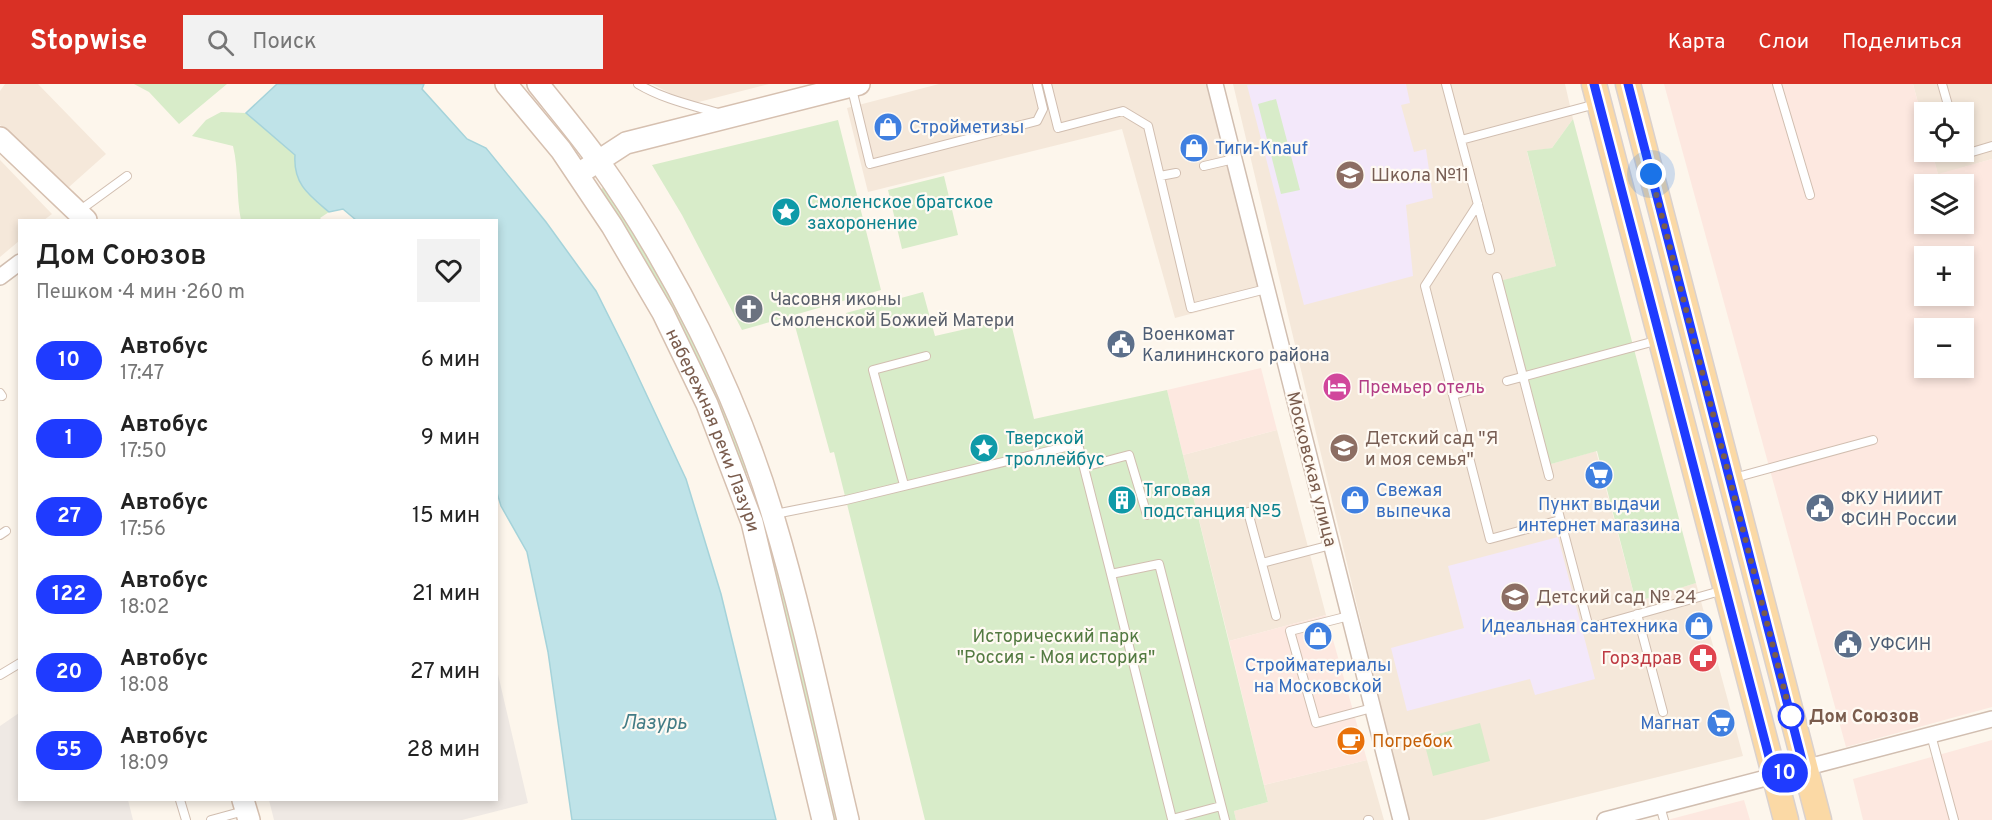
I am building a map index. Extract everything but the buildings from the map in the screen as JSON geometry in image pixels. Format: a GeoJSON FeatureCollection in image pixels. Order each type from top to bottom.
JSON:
{"type":"FeatureCollection","features":[{"type":"Feature","properties":{"kind":"main road","name":"набережная реки Лазури"},"geometry":{"type":"LineString","coordinates":[[506,84],[578,174],[634,262],[686,358],[717,428],[752,522],[823,820]]}},
{"type":"Feature","properties":{"kind":"main road","name":"набережная реки Лазури"},"geometry":{"type":"LineString","coordinates":[[538,84],[598,160],[652,245],[694,323],[735,413],[773,515],[848,820]]}},
{"type":"Feature","properties":{"kind":"main road"},"geometry":{"type":"LineString","coordinates":[[1628,84],[1819,820]]}},
{"type":"Feature","properties":{"kind":"main road"},"geometry":{"type":"LineString","coordinates":[[578,174],[626,143],[855,85]]}},
{"type":"Feature","properties":{"kind":"main road"},"geometry":{"type":"LineString","coordinates":[[1596,94],[1786,820]]}},
{"type":"Feature","properties":{"kind":"main road"},"geometry":{"type":"LineString","coordinates":[[0,138],[77,218]]}},
{"type":"Feature","properties":{"kind":"street","name":"Московская улица"},"geometry":{"type":"LineString","coordinates":[[1216,92],[1401,820]]}},
{"type":"Feature","properties":{"kind":"street"},"geometry":{"type":"LineString","coordinates":[[0,277],[18,264]]}},
{"type":"Feature","properties":{"kind":"street"},"geometry":{"type":"LineString","coordinates":[[1605,820],[1662,813],[1774,776],[1992,719]]}},
{"type":"Feature","properties":{"kind":"lane"},"geometry":{"type":"LineString","coordinates":[[638,84],[649,91],[675,100],[731,116]]}},
{"type":"Feature","properties":{"kind":"lane"},"geometry":{"type":"LineString","coordinates":[[649,91],[657,84]]}},
{"type":"Feature","properties":{"kind":"lane"},"geometry":{"type":"LineString","coordinates":[[855,85],[870,164],[1037,121],[1042,110],[1036,84]]}},
{"type":"Feature","properties":{"kind":"lane"},"geometry":{"type":"LineString","coordinates":[[1047,84],[1058,128],[1123,111],[1148,126],[1191,308],[1266,289]]}},
{"type":"Feature","properties":{"kind":"lane"},"geometry":{"type":"LineString","coordinates":[[1206,84],[1216,92]]}},
{"type":"Feature","properties":{"kind":"lane"},"geometry":{"type":"LineString","coordinates":[[1446,84],[1490,250]]}},
{"type":"Feature","properties":{"kind":"lane"},"geometry":{"type":"LineString","coordinates":[[1777,84],[1809,195]]}},
{"type":"Feature","properties":{"kind":"lane"},"geometry":{"type":"LineString","coordinates":[[1942,84],[1947,102]]}},
{"type":"Feature","properties":{"kind":"lane"},"geometry":{"type":"LineString","coordinates":[[1461,140],[1596,94]]}},
{"type":"Feature","properties":{"kind":"lane"},"geometry":{"type":"LineString","coordinates":[[1974,151],[1992,146]]}},
{"type":"Feature","properties":{"kind":"lane"},"geometry":{"type":"LineString","coordinates":[[1204,166],[1234,159]]}},
{"type":"Feature","properties":{"kind":"lane"},"geometry":{"type":"LineString","coordinates":[[1160,176],[1176,172]]}},
{"type":"Feature","properties":{"kind":"lane"},"geometry":{"type":"LineString","coordinates":[[77,218],[127,176]]}},
{"type":"Feature","properties":{"kind":"lane"},"geometry":{"type":"LineString","coordinates":[[1478,204],[1425,286],[1453,395],[1491,539],[1560,520]]}},
{"type":"Feature","properties":{"kind":"lane"},"geometry":{"type":"LineString","coordinates":[[1497,277],[1549,476]]}},
{"type":"Feature","properties":{"kind":"lane"},"geometry":{"type":"LineString","coordinates":[[1506,381],[1661,340]]}},
{"type":"Feature","properties":{"kind":"lane"},"geometry":{"type":"LineString","coordinates":[[904,485],[873,370],[926,356]]}},
{"type":"Feature","properties":{"kind":"lane"},"geometry":{"type":"LineString","coordinates":[[1453,395],[1479,388]]}},
{"type":"Feature","properties":{"kind":"lane"},"geometry":{"type":"LineString","coordinates":[[1730,480],[1873,440]]}},
{"type":"Feature","properties":{"kind":"lane"},"geometry":{"type":"LineString","coordinates":[[752,522],[773,515],[1078,444],[1172,819],[1221,806]]}},
{"type":"Feature","properties":{"kind":"lane"},"geometry":{"type":"LineString","coordinates":[[1084,467],[1129,455],[1147,515]]}},
{"type":"Feature","properties":{"kind":"lane"},"geometry":{"type":"LineString","coordinates":[[1556,503],[1589,627],[1726,590]]}},
{"type":"Feature","properties":{"kind":"lane"},"geometry":{"type":"LineString","coordinates":[[1248,512],[1276,616]]}},
{"type":"Feature","properties":{"kind":"lane"},"geometry":{"type":"LineString","coordinates":[[1262,563],[1331,544]]}},
{"type":"Feature","properties":{"kind":"lane"},"geometry":{"type":"LineString","coordinates":[[1111,574],[1159,564],[1225,820]]}},
{"type":"Feature","properties":{"kind":"lane"},"geometry":{"type":"LineString","coordinates":[[1637,614],[1663,712]]}},
{"type":"Feature","properties":{"kind":"lane"},"geometry":{"type":"LineString","coordinates":[[1349,616],[1290,632],[1316,723],[1372,708]]}},
{"type":"Feature","properties":{"kind":"lane"},"geometry":{"type":"LineString","coordinates":[[0,675],[18,664]]}},
{"type":"Feature","properties":{"kind":"lane"},"geometry":{"type":"LineString","coordinates":[[1931,735],[1954,820]]}},
{"type":"Feature","properties":{"kind":"lane"},"geometry":{"type":"LineString","coordinates":[[180,801],[186,820]]}},
{"type":"Feature","properties":{"kind":"lane"},"geometry":{"type":"LineString","coordinates":[[211,820],[246,810]]}},
{"type":"Feature","properties":{"kind":"shaded area"},"geometry":{"type":"Polygon","coordinates":[[[5,84],[38,84],[106,154],[69,187],[0,125],[0,91],[5,84]]]}},
{"type":"Feature","properties":{"kind":"shaded area"},"geometry":{"type":"Polygon","coordinates":[[[652,84],[769,84],[691,104],[652,84]]]}},
{"type":"Feature","properties":{"kind":"shaded area"},"geometry":{"type":"Polygon","coordinates":[[[939,84],[1209,84],[1263,295],[1175,318],[1122,129],[868,192],[847,108],[939,84]]]}},
{"type":"Feature","properties":{"kind":"shaded area"},"geometry":{"type":"Polygon","coordinates":[[[1233,84],[1565,84],[1573,119],[1552,148],[1527,152],[1556,266],[1497,282],[1544,466],[1596,451],[1636,602],[1696,583],[1743,756],[1484,820],[1408,820],[1233,84]]]}},
{"type":"Feature","properties":{"kind":"shaded area","name":"Школа №11"},"geometry":{"type":"Polygon","coordinates":[[[1406,84],[1410,103],[1401,105],[1414,152],[1426,149],[1433,198],[1406,205],[1413,276],[1304,305],[1247,85],[1406,84]]]}},
{"type":"Feature","properties":{"kind":"shaded area"},"geometry":{"type":"Polygon","coordinates":[[[1664,84],[1913,84],[1918,102],[1914,102],[1914,162],[1935,162],[1938,174],[1992,159],[1992,707],[1846,747],[1664,84]]]}},
{"type":"Feature","properties":{"kind":"shaded area"},"geometry":{"type":"Polygon","coordinates":[[[1913,84],[1992,84],[1992,159],[1938,174],[1935,162],[1974,162],[1974,102],[1918,102],[1913,84]]]}},
{"type":"Feature","properties":{"kind":"shaded area"},"geometry":{"type":"Polygon","coordinates":[[[0,160],[52,214],[45,219],[18,219],[18,242],[0,257],[0,160]]]}},
{"type":"Feature","properties":{"kind":"shaded area"},"geometry":{"type":"Polygon","coordinates":[[[1261,368],[1277,430],[1183,455],[1167,390],[1261,368]]]}},
{"type":"Feature","properties":{"kind":"shaded area"},"geometry":{"type":"Polygon","coordinates":[[[1277,430],[1326,615],[1229,641],[1183,455],[1277,430]]]}},
{"type":"Feature","properties":{"kind":"shaded area","name":"Детский сад № 24"},"geometry":{"type":"Polygon","coordinates":[[[1558,537],[1595,679],[1535,695],[1530,679],[1407,711],[1391,648],[1464,628],[1448,566],[1558,537]]]}},
{"type":"Feature","properties":{"kind":"shaded area"},"geometry":{"type":"Polygon","coordinates":[[[1326,615],[1367,760],[1264,785],[1229,641],[1326,615]]]}},
{"type":"Feature","properties":{"kind":"shaded area"},"geometry":{"type":"Polygon","coordinates":[[[498,674],[528,803],[462,820],[274,820],[269,801],[498,801],[498,674]]]}},
{"type":"Feature","properties":{"kind":"shaded area"},"geometry":{"type":"Polygon","coordinates":[[[18,714],[18,801],[128,801],[133,820],[0,820],[0,726],[18,714]]]}},
{"type":"Feature","properties":{"kind":"shaded area"},"geometry":{"type":"Polygon","coordinates":[[[1992,740],[1992,820],[1863,820],[1853,779],[1992,740]]]}},
{"type":"Feature","properties":{"kind":"shaded area"},"geometry":{"type":"Polygon","coordinates":[[[1367,760],[1384,820],[1236,820],[1234,811],[1268,802],[1264,785],[1367,760]]]}},
{"type":"Feature","properties":{"kind":"shaded area"},"geometry":{"type":"Polygon","coordinates":[[[1744,800],[1750,820],[1667,820],[1744,800]]]}},
{"type":"Feature","properties":{"kind":"green space"},"geometry":{"type":"Polygon","coordinates":[[[134,84],[227,84],[179,124],[149,92],[134,84]]]}},
{"type":"Feature","properties":{"kind":"green space"},"geometry":{"type":"Polygon","coordinates":[[[1276,99],[1300,190],[1281,194],[1258,104],[1276,99]]]}},
{"type":"Feature","properties":{"kind":"green space"},"geometry":{"type":"Polygon","coordinates":[[[221,112],[246,113],[296,155],[297,173],[304,188],[329,212],[321,219],[241,219],[233,146],[192,136],[206,120],[221,112]]]}},
{"type":"Feature","properties":{"kind":"green space"},"geometry":{"type":"Polygon","coordinates":[[[1573,119],[1696,583],[1636,602],[1597,451],[1544,466],[1496,282],[1556,266],[1527,151],[1552,148],[1573,119]]]}},
{"type":"Feature","properties":{"kind":"green space"},"geometry":{"type":"Polygon","coordinates":[[[838,120],[881,290],[742,330],[682,215],[652,165],[838,120]]]}},
{"type":"Feature","properties":{"kind":"green space"},"geometry":{"type":"Polygon","coordinates":[[[944,176],[958,235],[902,249],[888,190],[944,176]]]}},
{"type":"Feature","properties":{"kind":"green space"},"geometry":{"type":"Polygon","coordinates":[[[605,186],[643,244],[686,326],[747,468],[747,473],[742,475],[599,191],[605,186]]]}},
{"type":"Feature","properties":{"kind":"green space","name":"Исторический парк \"Россия - Моя история\""},"geometry":{"type":"Polygon","coordinates":[[[923,292],[935,336],[1010,319],[1034,419],[1167,390],[1268,802],[1234,811],[1236,820],[925,820],[834,452],[830,453],[795,326],[836,315],[839,322],[848,320],[846,313],[923,292]]]}},
{"type":"Feature","properties":{"kind":"green space"},"geometry":{"type":"Polygon","coordinates":[[[764,520],[787,603],[838,820],[831,820],[762,521],[764,520]]]}},
{"type":"Feature","properties":{"kind":"green space"},"geometry":{"type":"Polygon","coordinates":[[[1480,723],[1490,761],[1433,776],[1423,738],[1480,723]]]}},
{"type":"Feature","properties":{"kind":"water","name":"Лазурь"},"geometry":{"type":"Polygon","coordinates":[[[277,84],[424,84],[422,89],[467,139],[486,148],[546,222],[596,291],[686,479],[721,594],[776,820],[572,820],[548,652],[527,552],[501,506],[498,496],[498,219],[355,219],[343,209],[329,212],[304,188],[297,174],[295,155],[246,113],[277,84]]]}},
{"type":"Feature","properties":{"kind":"bus line","name":"10"},"geometry":{"type":"LineString","coordinates":[[1594,84],[1774,776],[1804,768],[1628,84]]}},
{"type":"Feature","properties":{"kind":"place","name":"Стройметизы"},"geometry":{"type":"Point","coordinates":[888,127]}},
{"type":"Feature","properties":{"kind":"place","name":"Тиги-Knauf"},"geometry":{"type":"Point","coordinates":[1194,148]}},
{"type":"Feature","properties":{"kind":"place","name":"Школа №11"},"geometry":{"type":"Point","coordinates":[1350,175]}},
{"type":"Feature","properties":{"kind":"place","name":"Смоленское братское захоронение"},"geometry":{"type":"Point","coordinates":[786,212]}},
{"type":"Feature","properties":{"kind":"place","name":"Часовня иконы Смоленской Божией Матери"},"geometry":{"type":"Point","coordinates":[749,309]}},
{"type":"Feature","properties":{"kind":"place","name":"Военкомат Калининского района"},"geometry":{"type":"Point","coordinates":[1121,344]}},
{"type":"Feature","properties":{"kind":"place","name":"Премьер отель"},"geometry":{"type":"Point","coordinates":[1337,387]}},
{"type":"Feature","properties":{"kind":"place","name":"Тверской троллейбус"},"geometry":{"type":"Point","coordinates":[984,448]}},
{"type":"Feature","properties":{"kind":"place","name":"Детский сад \"Я и моя семья\""},"geometry":{"type":"Point","coordinates":[1344,448]}},
{"type":"Feature","properties":{"kind":"place","name":"Пункт выдачи интернет магазина"},"geometry":{"type":"Point","coordinates":[1599,475]}},
{"type":"Feature","properties":{"kind":"place","name":"Тяговая подстанция №5"},"geometry":{"type":"Point","coordinates":[1122,500]}},
{"type":"Feature","properties":{"kind":"place","name":"Свежая выпечка"},"geometry":{"type":"Point","coordinates":[1355,500]}},
{"type":"Feature","properties":{"kind":"place","name":"ФКУ НИИИТ ФСИН России"},"geometry":{"type":"Point","coordinates":[1820,508]}},
{"type":"Feature","properties":{"kind":"place","name":"Детский сад № 24"},"geometry":{"type":"Point","coordinates":[1515,597]}},
{"type":"Feature","properties":{"kind":"place","name":"Идеальная сантехника"},"geometry":{"type":"Point","coordinates":[1699,626]}},
{"type":"Feature","properties":{"kind":"place","name":"Стройматериалы на Московской"},"geometry":{"type":"Point","coordinates":[1318,636]}},
{"type":"Feature","properties":{"kind":"place","name":"УФСИН"},"geometry":{"type":"Point","coordinates":[1848,644]}},
{"type":"Feature","properties":{"kind":"place","name":"Горздрав"},"geometry":{"type":"Point","coordinates":[1703,658]}},
{"type":"Feature","properties":{"kind":"place","name":"Дом Союзов"},"geometry":{"type":"Point","coordinates":[1791,716]}},
{"type":"Feature","properties":{"kind":"place","name":"Магнат"},"geometry":{"type":"Point","coordinates":[1721,723]}},
{"type":"Feature","properties":{"kind":"place","name":"Погребок"},"geometry":{"type":"Point","coordinates":[1351,741]}},
{"type":"Feature","properties":{"kind":"route"},"geometry":{"type":"LineString","coordinates":[[1651,174],[1791,716]]}}]}
